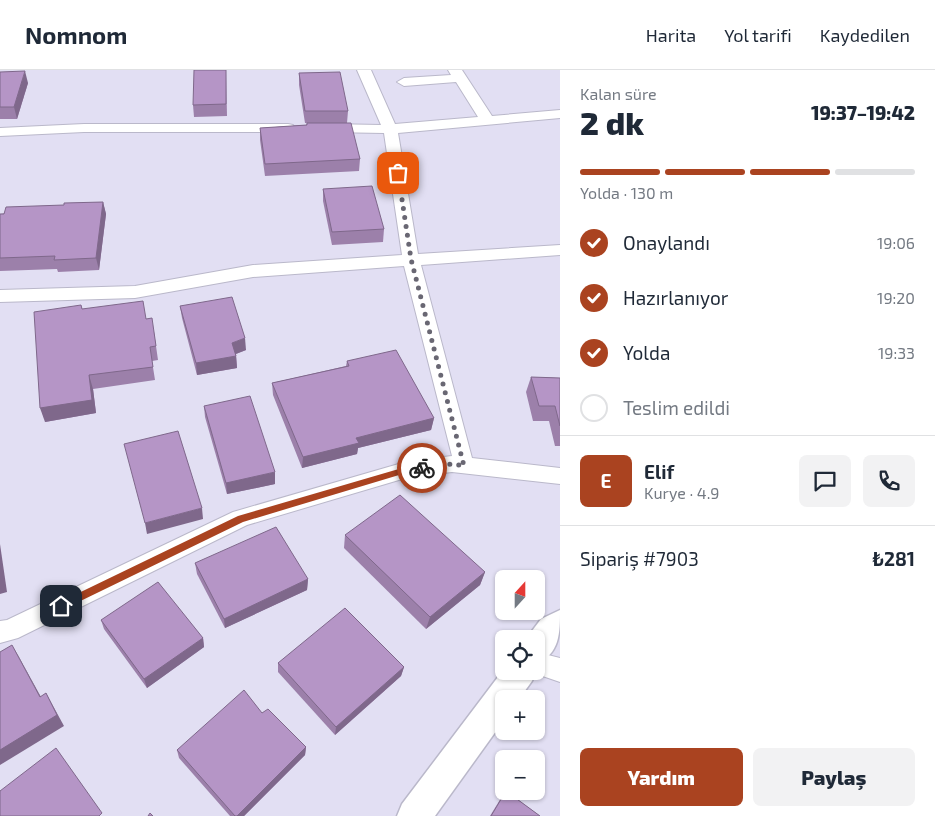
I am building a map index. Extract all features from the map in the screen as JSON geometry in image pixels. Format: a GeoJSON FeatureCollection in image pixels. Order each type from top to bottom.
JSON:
{"type":"FeatureCollection","features":[{"type":"Feature","properties":{"kind":"street"},"geometry":{"type":"LineString","coordinates":[[364,70],[390,129],[411,259],[464,466]]}},
{"type":"Feature","properties":{"kind":"street"},"geometry":{"type":"LineString","coordinates":[[404,82],[456,74],[488,121]]}},
{"type":"Feature","properties":{"kind":"street"},"geometry":{"type":"LineString","coordinates":[[0,132],[84,128],[390,129],[560,114]]}},
{"type":"Feature","properties":{"kind":"street"},"geometry":{"type":"LineString","coordinates":[[0,296],[135,292],[253,271],[560,250]]}},
{"type":"Feature","properties":{"kind":"street"},"geometry":{"type":"LineString","coordinates":[[0,632],[10,630],[241,518],[409,469],[452,464],[560,476]]}},
{"type":"Feature","properties":{"kind":"street"},"geometry":{"type":"LineString","coordinates":[[545,638],[560,623]]}},
{"type":"Feature","properties":{"kind":"street"},"geometry":{"type":"LineString","coordinates":[[545,665],[560,670]]}},
{"type":"Feature","properties":{"kind":"street"},"geometry":{"type":"LineString","coordinates":[[414,816],[514,680]]}},
{"type":"Feature","properties":{"kind":"building"},"geometry":{"type":"Polygon","coordinates":[[[194,70],[226,70],[226,104],[193,105],[194,70]]]}},
{"type":"Feature","properties":{"kind":"building"},"geometry":{"type":"Polygon","coordinates":[[[25,71],[14,107],[0,107],[0,72],[25,71]]]}},
{"type":"Feature","properties":{"kind":"building"},"geometry":{"type":"Polygon","coordinates":[[[340,72],[348,111],[305,111],[299,73],[340,72]]]}},
{"type":"Feature","properties":{"kind":"building"},"geometry":{"type":"Polygon","coordinates":[[[307,123],[351,123],[360,159],[265,164],[260,128],[307,125],[307,123]]]}},
{"type":"Feature","properties":{"kind":"building"},"geometry":{"type":"Polygon","coordinates":[[[372,186],[384,229],[332,232],[323,189],[372,186]]]}},
{"type":"Feature","properties":{"kind":"building"},"geometry":{"type":"Polygon","coordinates":[[[103,202],[96,258],[54,260],[55,256],[0,258],[0,214],[4,214],[6,207],[103,202]]]}},
{"type":"Feature","properties":{"kind":"building"},"geometry":{"type":"Polygon","coordinates":[[[232,297],[245,338],[232,343],[236,356],[196,363],[180,306],[232,297]]]}},
{"type":"Feature","properties":{"kind":"building"},"geometry":{"type":"Polygon","coordinates":[[[143,301],[146,319],[152,318],[156,346],[150,347],[153,367],[89,375],[92,400],[40,408],[34,312],[81,305],[82,309],[143,301]]]}},
{"type":"Feature","properties":{"kind":"building"},"geometry":{"type":"Polygon","coordinates":[[[396,350],[434,418],[356,438],[359,443],[303,457],[272,383],[349,366],[347,361],[396,350]]]}},
{"type":"Feature","properties":{"kind":"building"},"geometry":{"type":"Polygon","coordinates":[[[531,377],[560,378],[560,426],[555,406],[539,406],[531,377]]]}},
{"type":"Feature","properties":{"kind":"building"},"geometry":{"type":"Polygon","coordinates":[[[250,396],[275,472],[226,483],[204,406],[250,396]]]}},
{"type":"Feature","properties":{"kind":"building"},"geometry":{"type":"Polygon","coordinates":[[[178,431],[202,508],[145,523],[124,444],[178,431]]]}},
{"type":"Feature","properties":{"kind":"building"},"geometry":{"type":"Polygon","coordinates":[[[400,495],[485,572],[430,617],[345,535],[400,495]]]}},
{"type":"Feature","properties":{"kind":"building"},"geometry":{"type":"Polygon","coordinates":[[[276,527],[308,579],[224,619],[195,563],[276,527]]]}},
{"type":"Feature","properties":{"kind":"building"},"geometry":{"type":"Polygon","coordinates":[[[158,582],[203,638],[144,679],[101,620],[158,582]]]}},
{"type":"Feature","properties":{"kind":"building"},"geometry":{"type":"Polygon","coordinates":[[[345,608],[404,667],[336,727],[278,663],[345,608]]]}},
{"type":"Feature","properties":{"kind":"building"},"geometry":{"type":"Polygon","coordinates":[[[12,645],[40,697],[46,693],[57,715],[0,750],[0,652],[12,645]]]}},
{"type":"Feature","properties":{"kind":"building"},"geometry":{"type":"Polygon","coordinates":[[[244,690],[262,713],[268,709],[306,747],[235,816],[177,750],[244,690]]]}},
{"type":"Feature","properties":{"kind":"building"},"geometry":{"type":"Polygon","coordinates":[[[56,748],[102,813],[99,816],[0,816],[0,791],[56,748]]]}},
{"type":"Feature","properties":{"kind":"building"},"geometry":{"type":"Polygon","coordinates":[[[501,800],[518,800],[540,816],[491,816],[501,800]]]}},
{"type":"Feature","properties":{"kind":"way so far"},"geometry":{"type":"LineString","coordinates":[[398,173],[411,259],[464,466],[452,464],[422,468]]}},
{"type":"Feature","properties":{"kind":"route"},"geometry":{"type":"LineString","coordinates":[[61,606],[241,518],[409,469],[422,468]]}}]}
